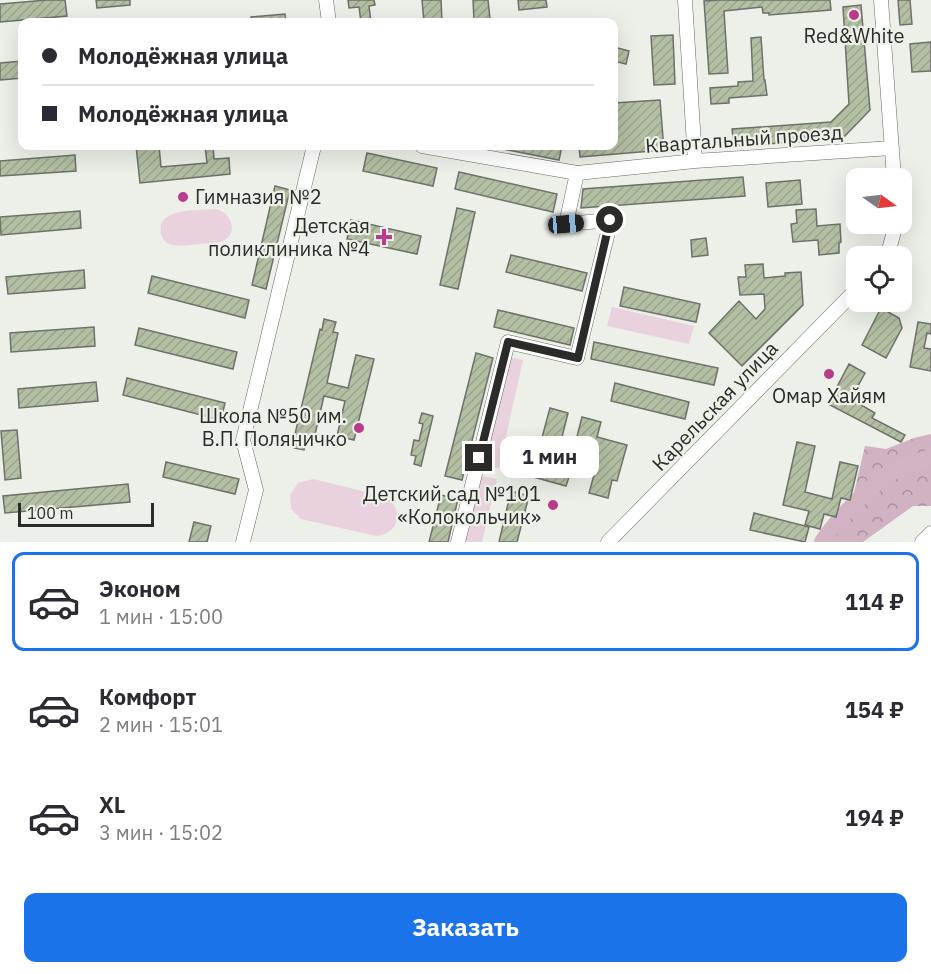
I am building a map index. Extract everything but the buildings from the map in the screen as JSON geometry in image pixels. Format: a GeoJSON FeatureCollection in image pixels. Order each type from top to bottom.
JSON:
{"type":"FeatureCollection","features":[{"type":"Feature","properties":{"kind":"street"},"geometry":{"type":"LineString","coordinates":[[326,0],[328,18]]}},
{"type":"Feature","properties":{"kind":"street"},"geometry":{"type":"LineString","coordinates":[[686,0],[695,161]]}},
{"type":"Feature","properties":{"kind":"street"},"geometry":{"type":"LineString","coordinates":[[881,0],[893,168]]}},
{"type":"Feature","properties":{"kind":"street","name":"Квартальный проезд"},"geometry":{"type":"LineString","coordinates":[[445,150],[577,173],[695,161],[892,148]]}},
{"type":"Feature","properties":{"kind":"street"},"geometry":{"type":"LineString","coordinates":[[243,542],[256,490],[243,440],[313,150]]}},
{"type":"Feature","properties":{"kind":"street"},"geometry":{"type":"LineString","coordinates":[[458,542],[508,342],[578,358],[610,220],[566,224],[577,173]]}},
{"type":"Feature","properties":{"kind":"street","name":"Карельская улица"},"geometry":{"type":"LineString","coordinates":[[608,542],[846,301]]}},
{"type":"Feature","properties":{"kind":"street"},"geometry":{"type":"LineString","coordinates":[[922,542],[931,533]]}},
{"type":"Feature","properties":{"kind":"shaded area"},"geometry":{"type":"Polygon","coordinates":[[[216,209],[226,214],[231,223],[231,233],[223,241],[178,246],[167,243],[163,239],[161,224],[171,215],[178,212],[216,209]]]}},
{"type":"Feature","properties":{"kind":"shaded area"},"geometry":{"type":"Polygon","coordinates":[[[612,307],[694,326],[689,344],[607,326],[612,307]]]}},
{"type":"Feature","properties":{"kind":"shaded area"},"geometry":{"type":"Polygon","coordinates":[[[510,357],[523,360],[499,468],[482,464],[510,357]]]}},
{"type":"Feature","properties":{"kind":"shaded area"},"geometry":{"type":"Polygon","coordinates":[[[478,475],[497,479],[482,542],[462,542],[478,475]]]}},
{"type":"Feature","properties":{"kind":"shaded area"},"geometry":{"type":"Polygon","coordinates":[[[313,479],[387,497],[396,509],[394,527],[384,535],[376,536],[301,519],[291,509],[290,495],[298,483],[313,479]]]}},
{"type":"Feature","properties":{"kind":"green space"},"geometry":{"type":"Polygon","coordinates":[[[931,434],[931,506],[913,506],[863,542],[830,542],[852,501],[865,446],[886,449],[931,434]]]}},
{"type":"Feature","properties":{"kind":"waterway"},"geometry":{"type":"LineString","coordinates":[[822,542],[831,529],[868,490],[895,470],[931,457]]}},
{"type":"Feature","properties":{"kind":"place","name":"Red&White"},"geometry":{"type":"Point","coordinates":[854,15]}},
{"type":"Feature","properties":{"kind":"place","name":"Гимназия №2"},"geometry":{"type":"Point","coordinates":[183,197]}},
{"type":"Feature","properties":{"kind":"place","name":"Детская поликлиника №4"},"geometry":{"type":"Point","coordinates":[384,237]}},
{"type":"Feature","properties":{"kind":"place","name":"Омар Хайям"},"geometry":{"type":"Point","coordinates":[829,374]}},
{"type":"Feature","properties":{"kind":"place","name":"Школа №50 им. В.П. Поляничко"},"geometry":{"type":"Point","coordinates":[359,428]}},
{"type":"Feature","properties":{"kind":"place","name":"Детский сад №101 «Колокольчик»"},"geometry":{"type":"Point","coordinates":[553,505]}},
{"type":"Feature","properties":{"kind":"route"},"geometry":{"type":"LineString","coordinates":[[479,458],[508,342],[578,358],[610,220]]}}]}
